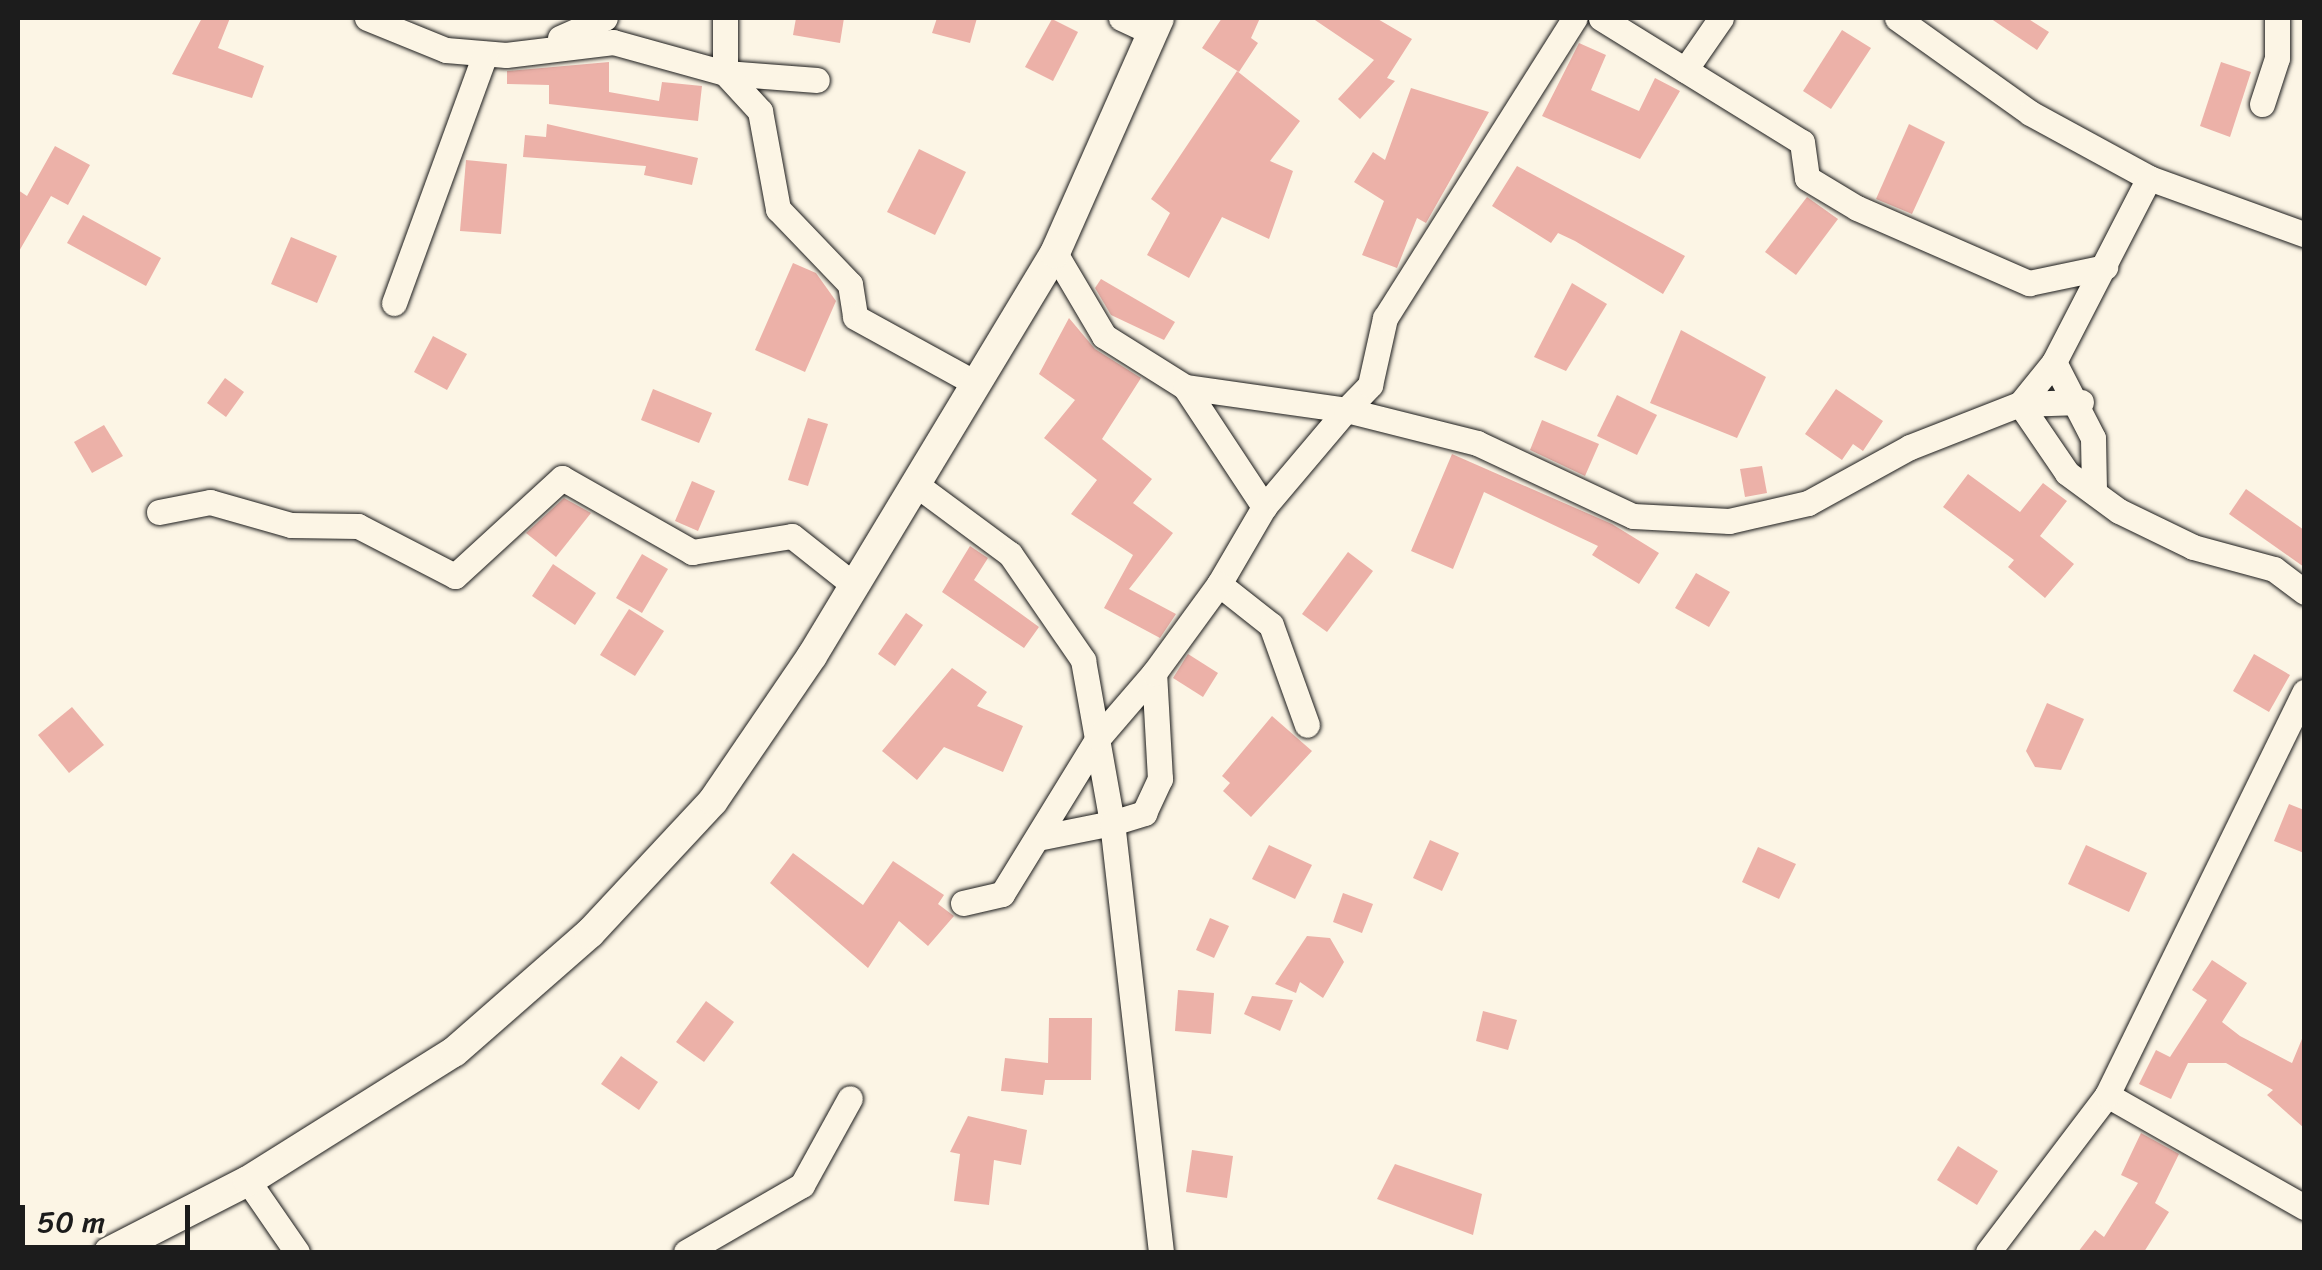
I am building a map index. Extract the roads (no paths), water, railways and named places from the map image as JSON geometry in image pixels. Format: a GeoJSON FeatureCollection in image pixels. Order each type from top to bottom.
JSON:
{"type":"FeatureCollection","features":[{"type":"Feature","properties":{"kind":"main road"},"geometry":{"type":"LineString","coordinates":[[110,1252],[248,1181],[454,1052],[590,933],[712,801],[918,486],[1055,253],[1155,25]]}},
{"type":"Feature","properties":{"kind":"street"},"geometry":{"type":"LineString","coordinates":[[368,18],[429,45],[485,54],[613,42],[725,73],[818,80]]}},
{"type":"Feature","properties":{"kind":"street"},"geometry":{"type":"LineString","coordinates":[[537,48],[605,18]]}},
{"type":"Feature","properties":{"kind":"street"},"geometry":{"type":"LineString","coordinates":[[725,18],[725,73],[760,111],[778,209],[850,284],[855,317],[978,384]]}},
{"type":"Feature","properties":{"kind":"street"},"geometry":{"type":"LineString","coordinates":[[1121,18],[1155,25]]}},
{"type":"Feature","properties":{"kind":"street"},"geometry":{"type":"LineString","coordinates":[[963,903],[1002,894],[1098,738],[1154,674],[1219,584],[1264,508],[1370,385],[1385,318],[1576,18]]}},
{"type":"Feature","properties":{"kind":"street"},"geometry":{"type":"LineString","coordinates":[[1601,18],[1802,142],[1807,178],[1857,208],[2029,283],[2105,268]]}},
{"type":"Feature","properties":{"kind":"street"},"geometry":{"type":"LineString","coordinates":[[1685,70],[1721,18]]}},
{"type":"Feature","properties":{"kind":"street"},"geometry":{"type":"LineString","coordinates":[[1897,18],[2030,113],[2149,178],[2304,234]]}},
{"type":"Feature","properties":{"kind":"street"},"geometry":{"type":"LineString","coordinates":[[2262,104],[2276,18]]}},
{"type":"Feature","properties":{"kind":"street"},"geometry":{"type":"LineString","coordinates":[[394,303],[485,54]]}},
{"type":"Feature","properties":{"kind":"street"},"geometry":{"type":"LineString","coordinates":[[2020,404],[2054,362],[2149,178]]}},
{"type":"Feature","properties":{"kind":"street"},"geometry":{"type":"LineString","coordinates":[[1055,253],[1104,336],[1185,387],[1346,410],[1477,443],[1593,503],[1682,522],[1808,502],[1910,447],[2020,404],[2081,402]]}},
{"type":"Feature","properties":{"kind":"street"},"geometry":{"type":"LineString","coordinates":[[2054,362],[2081,402],[2093,438],[2094,492]]}},
{"type":"Feature","properties":{"kind":"street"},"geometry":{"type":"LineString","coordinates":[[1185,387],[1264,508]]}},
{"type":"Feature","properties":{"kind":"street"},"geometry":{"type":"LineString","coordinates":[[2020,404],[2067,473],[2094,492],[2193,547],[2274,568],[2304,592]]}},
{"type":"Feature","properties":{"kind":"street"},"geometry":{"type":"LineString","coordinates":[[159,512],[210,502],[291,525],[358,526],[455,576],[562,478],[692,552],[792,536],[855,586]]}},
{"type":"Feature","properties":{"kind":"street"},"geometry":{"type":"LineString","coordinates":[[918,486],[1010,554],[1083,660],[1112,823],[1161,1252]]}},
{"type":"Feature","properties":{"kind":"street"},"geometry":{"type":"LineString","coordinates":[[1219,584],[1271,625],[1306,725]]}},
{"type":"Feature","properties":{"kind":"street"},"geometry":{"type":"LineString","coordinates":[[1037,838],[1144,814],[1160,779],[1154,674]]}},
{"type":"Feature","properties":{"kind":"street"},"geometry":{"type":"LineString","coordinates":[[1988,1252],[2107,1095],[2304,692]]}},
{"type":"Feature","properties":{"kind":"street"},"geometry":{"type":"LineString","coordinates":[[2107,1095],[2304,1207]]}},
{"type":"Feature","properties":{"kind":"street"},"geometry":{"type":"LineString","coordinates":[[686,1252],[802,1184],[850,1098]]}},
{"type":"Feature","properties":{"kind":"street"},"geometry":{"type":"LineString","coordinates":[[248,1181],[297,1252]]}}]}
